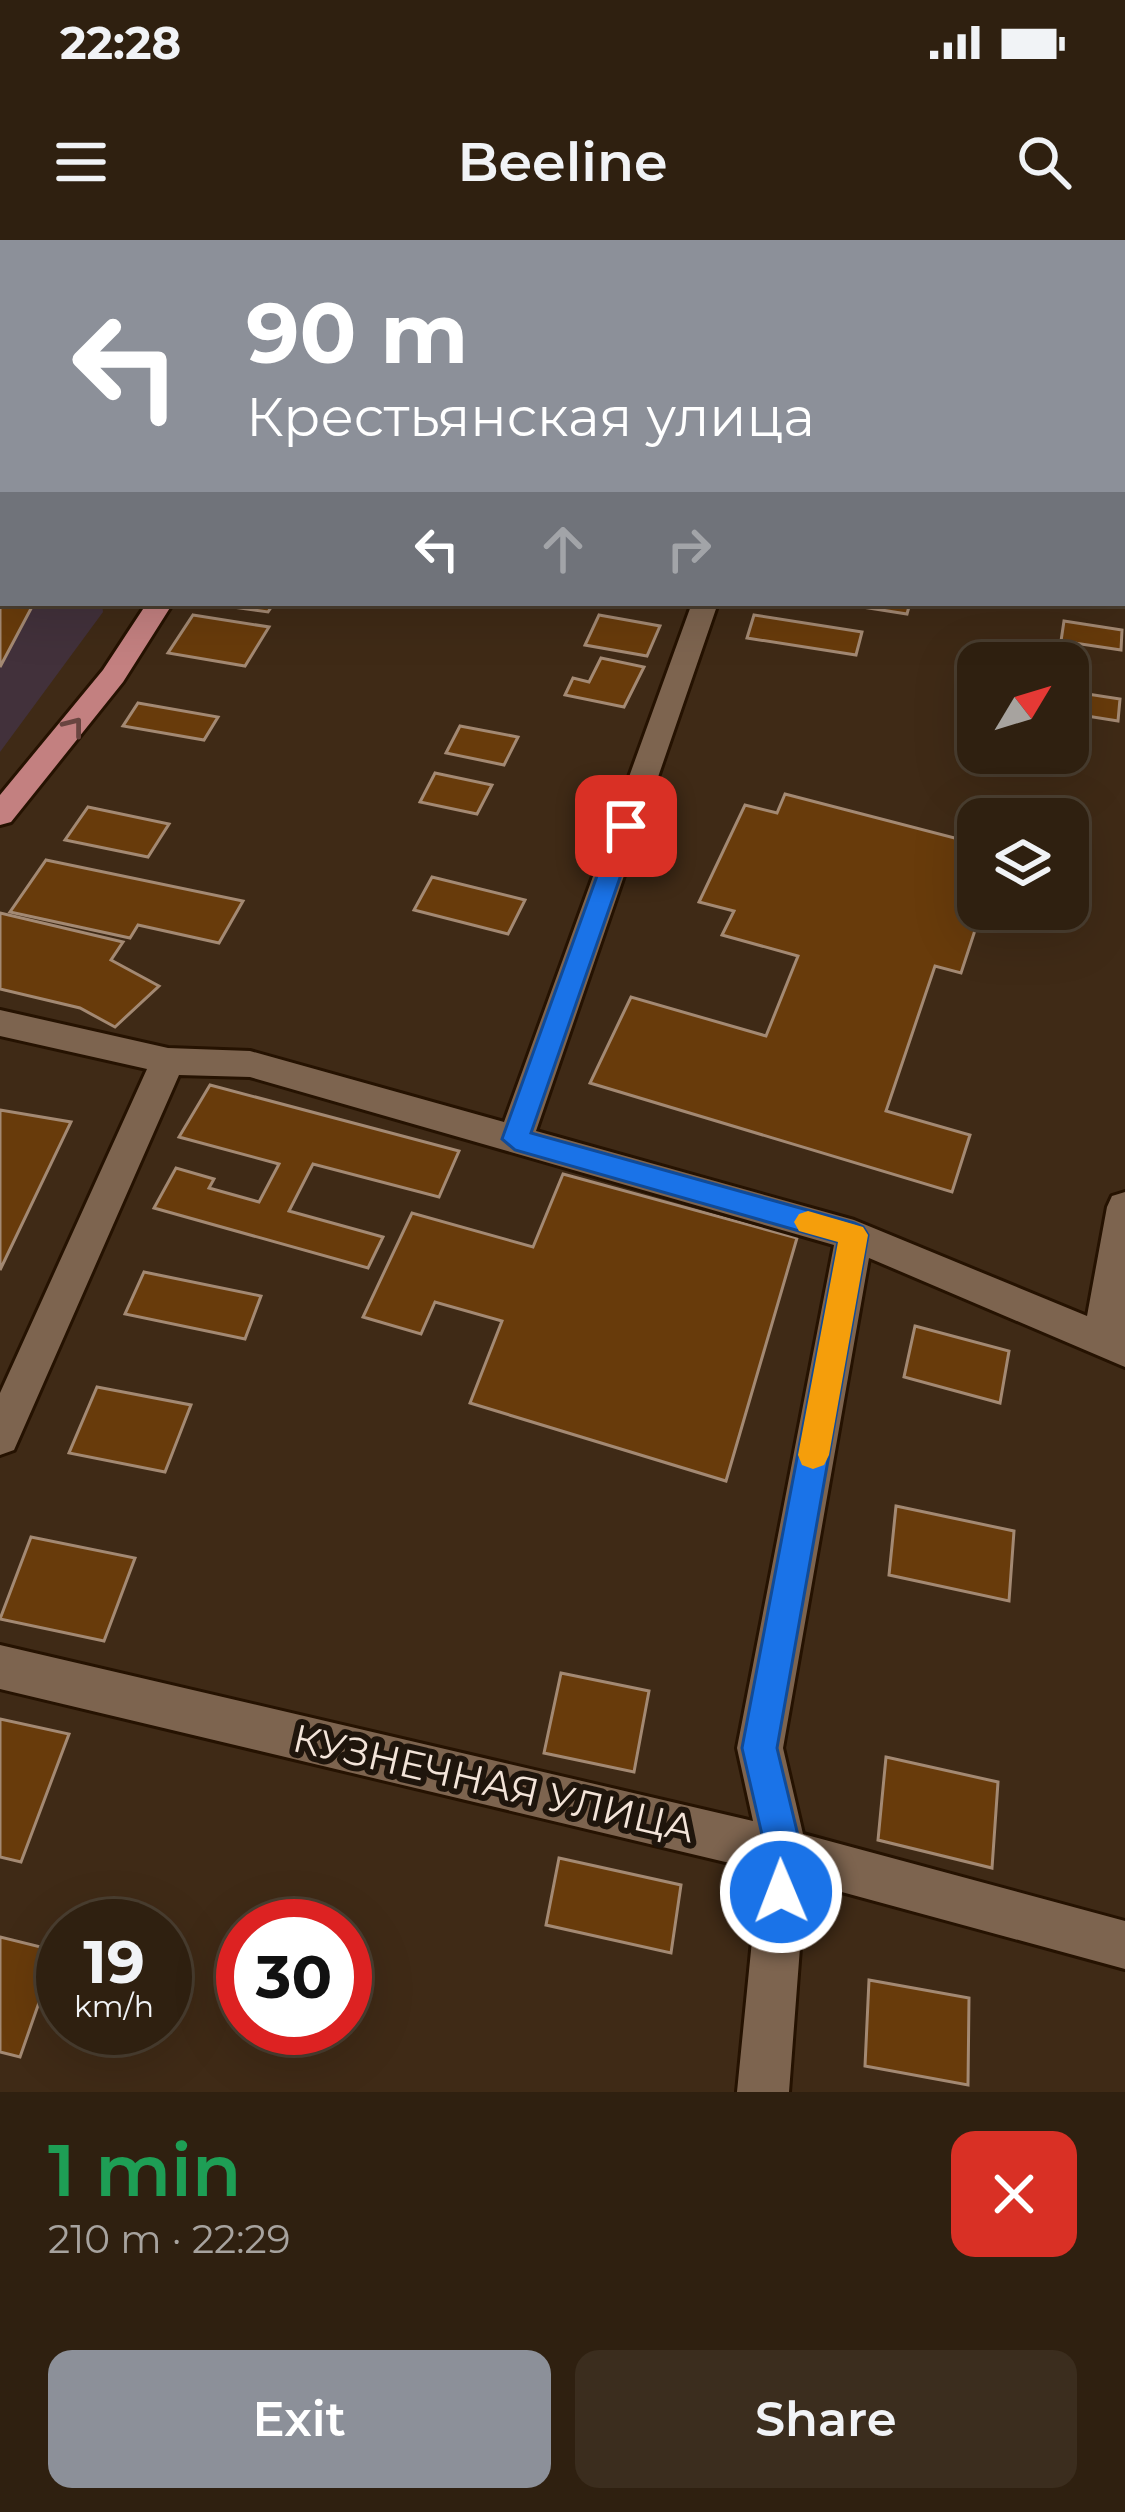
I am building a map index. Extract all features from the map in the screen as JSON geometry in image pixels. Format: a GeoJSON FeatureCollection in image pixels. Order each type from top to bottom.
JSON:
{"type":"FeatureCollection","features":[{"type":"Feature","properties":{"kind":"main road"},"geometry":{"type":"LineString","coordinates":[[0,815],[113,676],[158,606]]}},
{"type":"Feature","properties":{"kind":"street"},"geometry":{"type":"LineString","coordinates":[[515,1139],[704,606]]}},
{"type":"Feature","properties":{"kind":"street"},"geometry":{"type":"LineString","coordinates":[[0,1023],[168,1061],[250,1064],[854,1235],[1113,1346],[1125,1207]]}},
{"type":"Feature","properties":{"kind":"street"},"geometry":{"type":"LineString","coordinates":[[0,1437],[168,1061]]}},
{"type":"Feature","properties":{"kind":"street"},"geometry":{"type":"LineString","coordinates":[[763,2092],[784,1852],[760,1748],[854,1235]]}},
{"type":"Feature","properties":{"kind":"street","name":"КУЗНЕЧНАЯ УЛИЦА"},"geometry":{"type":"LineString","coordinates":[[0,1666],[784,1852],[1125,1946]]}},
{"type":"Feature","properties":{"kind":"shaded area"},"geometry":{"type":"Polygon","coordinates":[[[0,606],[102,606],[103,612],[0,752],[0,606]]]}},
{"type":"Feature","properties":{"kind":"building"},"geometry":{"type":"Polygon","coordinates":[[[0,606],[32,606],[0,667],[0,606]]]}},
{"type":"Feature","properties":{"kind":"building"},"geometry":{"type":"Polygon","coordinates":[[[225,606],[272,606],[268,612],[225,606]]]}},
{"type":"Feature","properties":{"kind":"building"},"geometry":{"type":"Polygon","coordinates":[[[856,606],[909,606],[907,614],[856,606]]]}},
{"type":"Feature","properties":{"kind":"building"},"geometry":{"type":"Polygon","coordinates":[[[193,615],[269,627],[245,666],[168,653],[193,615]]]}},
{"type":"Feature","properties":{"kind":"building"},"geometry":{"type":"Polygon","coordinates":[[[599,615],[660,626],[647,656],[585,645],[599,615]]]}},
{"type":"Feature","properties":{"kind":"building"},"geometry":{"type":"Polygon","coordinates":[[[754,615],[862,632],[856,655],[747,638],[754,615]]]}},
{"type":"Feature","properties":{"kind":"building"},"geometry":{"type":"Polygon","coordinates":[[[1064,621],[1122,630],[1121,650],[1061,641],[1064,621]]]}},
{"type":"Feature","properties":{"kind":"building"},"geometry":{"type":"Polygon","coordinates":[[[601,658],[644,667],[624,707],[565,695],[573,678],[589,682],[601,658]]]}},
{"type":"Feature","properties":{"kind":"building"},"geometry":{"type":"Polygon","coordinates":[[[1089,694],[1120,699],[1118,721],[1089,716],[1089,694]]]}},
{"type":"Feature","properties":{"kind":"building"},"geometry":{"type":"Polygon","coordinates":[[[138,703],[218,717],[204,740],[123,726],[138,703]]]}},
{"type":"Feature","properties":{"kind":"building"},"geometry":{"type":"Polygon","coordinates":[[[460,726],[518,737],[504,765],[446,753],[460,726]]]}},
{"type":"Feature","properties":{"kind":"building"},"geometry":{"type":"Polygon","coordinates":[[[435,773],[492,785],[477,814],[420,802],[435,773]]]}},
{"type":"Feature","properties":{"kind":"building"},"geometry":{"type":"Polygon","coordinates":[[[785,794],[957,839],[957,930],[975,930],[961,973],[935,966],[886,1111],[970,1135],[952,1192],[590,1083],[631,997],[766,1036],[798,956],[722,935],[734,911],[699,902],[745,805],[777,813],[785,794]]]}},
{"type":"Feature","properties":{"kind":"building"},"geometry":{"type":"Polygon","coordinates":[[[88,807],[169,824],[148,857],[65,840],[88,807]]]}},
{"type":"Feature","properties":{"kind":"building"},"geometry":{"type":"Polygon","coordinates":[[[46,860],[243,901],[219,943],[138,925],[130,938],[10,912],[46,860]]]}},
{"type":"Feature","properties":{"kind":"building"},"geometry":{"type":"Polygon","coordinates":[[[432,877],[525,900],[508,934],[414,910],[432,877]]]}},
{"type":"Feature","properties":{"kind":"building"},"geometry":{"type":"Polygon","coordinates":[[[0,913],[123,942],[111,960],[159,986],[115,1027],[80,1008],[0,989],[0,913]]]}},
{"type":"Feature","properties":{"kind":"building"},"geometry":{"type":"Polygon","coordinates":[[[210,1085],[459,1151],[439,1197],[313,1164],[289,1211],[383,1237],[368,1268],[154,1208],[176,1168],[214,1179],[209,1188],[259,1202],[279,1164],[179,1137],[210,1085]]]}},
{"type":"Feature","properties":{"kind":"building"},"geometry":{"type":"Polygon","coordinates":[[[0,1110],[71,1122],[0,1270],[0,1110]]]}},
{"type":"Feature","properties":{"kind":"building"},"geometry":{"type":"Polygon","coordinates":[[[563,1174],[797,1238],[726,1481],[470,1403],[502,1321],[435,1302],[421,1334],[363,1317],[412,1213],[533,1247],[563,1174]]]}},
{"type":"Feature","properties":{"kind":"building"},"geometry":{"type":"Polygon","coordinates":[[[144,1272],[261,1296],[245,1339],[125,1314],[144,1272]]]}},
{"type":"Feature","properties":{"kind":"building"},"geometry":{"type":"Polygon","coordinates":[[[915,1326],[1009,1351],[1000,1403],[904,1377],[915,1326]]]}},
{"type":"Feature","properties":{"kind":"building"},"geometry":{"type":"Polygon","coordinates":[[[97,1387],[191,1405],[165,1472],[69,1453],[97,1387]]]}},
{"type":"Feature","properties":{"kind":"building"},"geometry":{"type":"Polygon","coordinates":[[[896,1506],[1014,1531],[1009,1601],[889,1575],[896,1506]]]}},
{"type":"Feature","properties":{"kind":"building"},"geometry":{"type":"Polygon","coordinates":[[[31,1537],[135,1558],[104,1641],[0,1619],[31,1537]]]}},
{"type":"Feature","properties":{"kind":"building"},"geometry":{"type":"Polygon","coordinates":[[[561,1673],[649,1691],[634,1772],[544,1753],[561,1673]]]}},
{"type":"Feature","properties":{"kind":"building"},"geometry":{"type":"Polygon","coordinates":[[[0,1719],[69,1734],[21,1862],[0,1857],[0,1719]]]}},
{"type":"Feature","properties":{"kind":"building"},"geometry":{"type":"Polygon","coordinates":[[[886,1757],[998,1782],[992,1868],[878,1840],[886,1757]]]}},
{"type":"Feature","properties":{"kind":"building"},"geometry":{"type":"Polygon","coordinates":[[[559,1858],[681,1885],[671,1953],[546,1925],[559,1858]]]}},
{"type":"Feature","properties":{"kind":"building"},"geometry":{"type":"Polygon","coordinates":[[[0,1937],[36,1946],[36,2011],[20,2057],[0,2052],[0,1937]]]}},
{"type":"Feature","properties":{"kind":"building"},"geometry":{"type":"Polygon","coordinates":[[[869,1980],[969,1998],[968,2085],[865,2066],[869,1980]]]}},
{"type":"Feature","properties":{"kind":"slow traffic"},"geometry":{"type":"LineString","coordinates":[[808,1222],[854,1235],[813,1455]]}},
{"type":"Feature","properties":{"kind":"route"},"geometry":{"type":"LineString","coordinates":[[626,826],[515,1139],[854,1235],[760,1748],[784,1852],[781,1892]]}}]}
